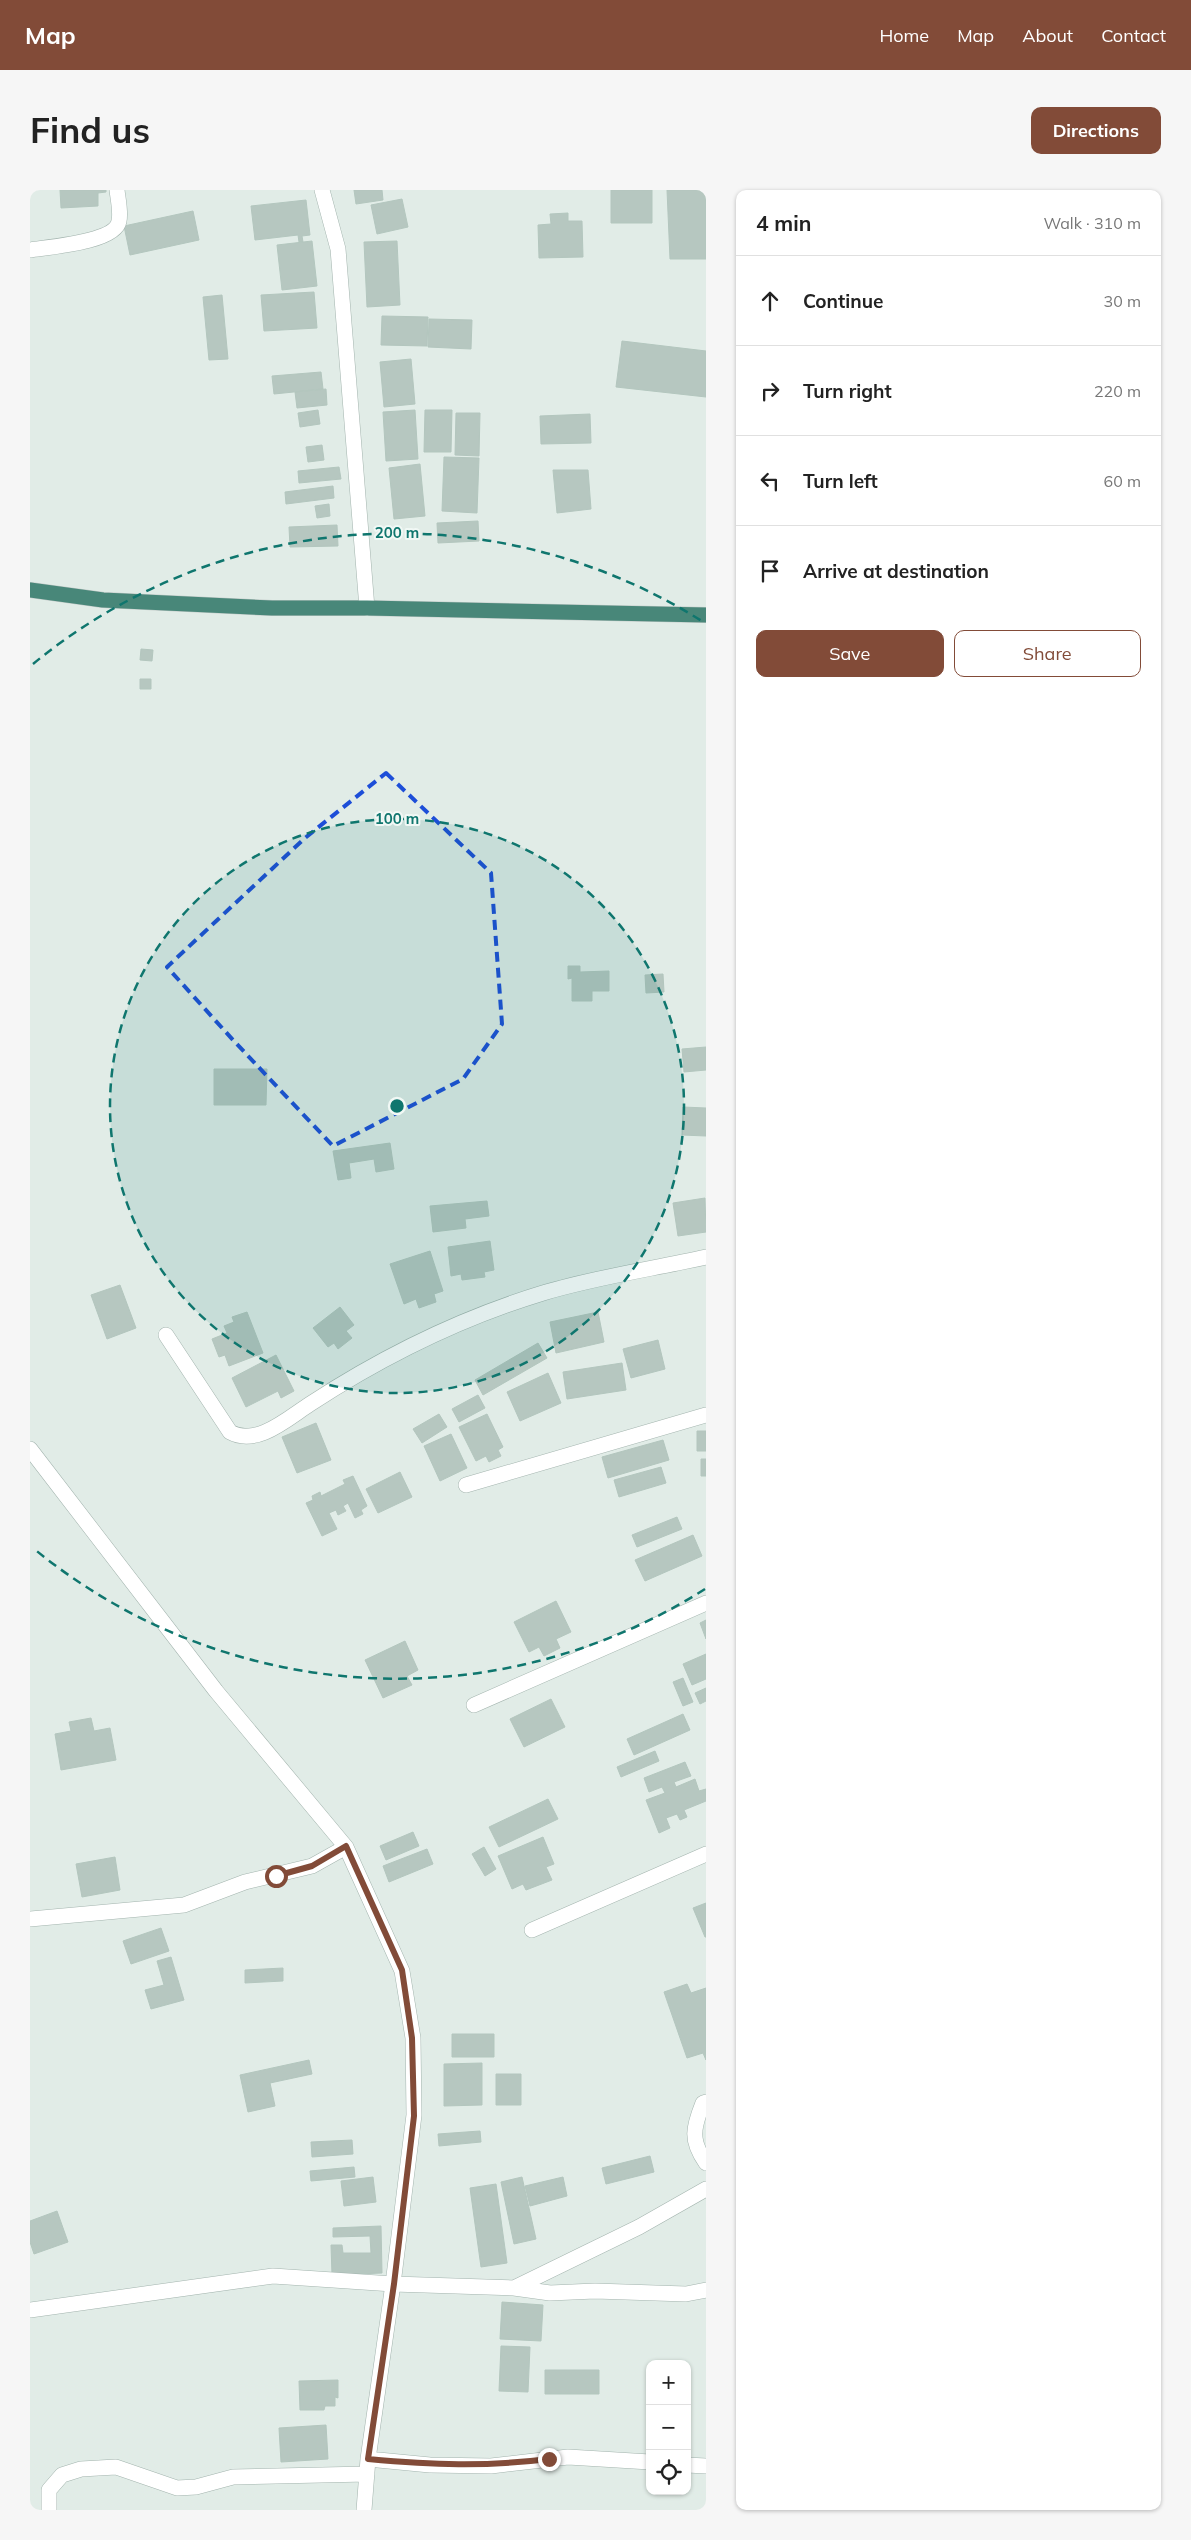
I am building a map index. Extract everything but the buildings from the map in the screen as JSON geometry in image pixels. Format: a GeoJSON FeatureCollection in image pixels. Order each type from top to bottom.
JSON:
{"type":"FeatureCollection","features":[{"type":"Feature","properties":{"kind":"highway"},"geometry":{"type":"LineString","coordinates":[[30,590],[103,600],[272,608],[367,608],[706,615]]}},
{"type":"Feature","properties":{"kind":"street"},"geometry":{"type":"LineString","coordinates":[[30,250],[88,240],[107,235],[115,230],[119,221],[117,190]]}},
{"type":"Feature","properties":{"kind":"street"},"geometry":{"type":"LineString","coordinates":[[322,190],[338,249],[367,608]]}},
{"type":"Feature","properties":{"kind":"street"},"geometry":{"type":"LineString","coordinates":[[166,1335],[230,1432],[239,1437],[247,1438],[273,1428],[330,1391],[387,1358],[496,1308],[545,1292],[706,1257]]}},
{"type":"Feature","properties":{"kind":"street"},"geometry":{"type":"LineString","coordinates":[[466,1485],[706,1415]]}},
{"type":"Feature","properties":{"kind":"street"},"geometry":{"type":"LineString","coordinates":[[30,1449],[216,1691],[346,1846],[402,1970],[412,2038],[414,2116],[394,2284],[367,2466],[364,2510]]}},
{"type":"Feature","properties":{"kind":"street"},"geometry":{"type":"LineString","coordinates":[[474,1705],[706,1603]]}},
{"type":"Feature","properties":{"kind":"street"},"geometry":{"type":"LineString","coordinates":[[30,1919],[184,1905],[244,1882],[312,1866],[346,1846]]}},
{"type":"Feature","properties":{"kind":"street"},"geometry":{"type":"LineString","coordinates":[[532,1930],[706,1854]]}},
{"type":"Feature","properties":{"kind":"street"},"geometry":{"type":"LineString","coordinates":[[706,2102],[703,2103],[696,2122],[694,2135],[696,2148],[706,2162]]}},
{"type":"Feature","properties":{"kind":"street"},"geometry":{"type":"LineString","coordinates":[[514,2288],[638,2227],[706,2189]]}},
{"type":"Feature","properties":{"kind":"street"},"geometry":{"type":"LineString","coordinates":[[30,2310],[273,2276],[394,2284],[514,2288],[550,2293],[595,2291],[686,2294],[706,2290]]}},
{"type":"Feature","properties":{"kind":"street"},"geometry":{"type":"LineString","coordinates":[[49,2510],[49,2490],[62,2474],[81,2469],[116,2467],[177,2488],[196,2487],[233,2477],[367,2466],[491,2466],[568,2457],[646,2462]]}},
{"type":"Feature","properties":{"kind":"street"},"geometry":{"type":"LineString","coordinates":[[691,2465],[706,2466]]}},
{"type":"Feature","properties":{"kind":"highlighted area"},"geometry":{"type":"Polygon","coordinates":[[[386,773],[491,873],[502,1024],[463,1079],[333,1146],[167,967],[305,838],[386,773]]]}},
{"type":"Feature","properties":{"kind":"route"},"geometry":{"type":"LineString","coordinates":[[276,1876],[312,1866],[346,1846],[402,1970],[412,2038],[414,2116],[394,2284],[368,2459],[430,2465],[491,2466],[549,2459]]}}]}
